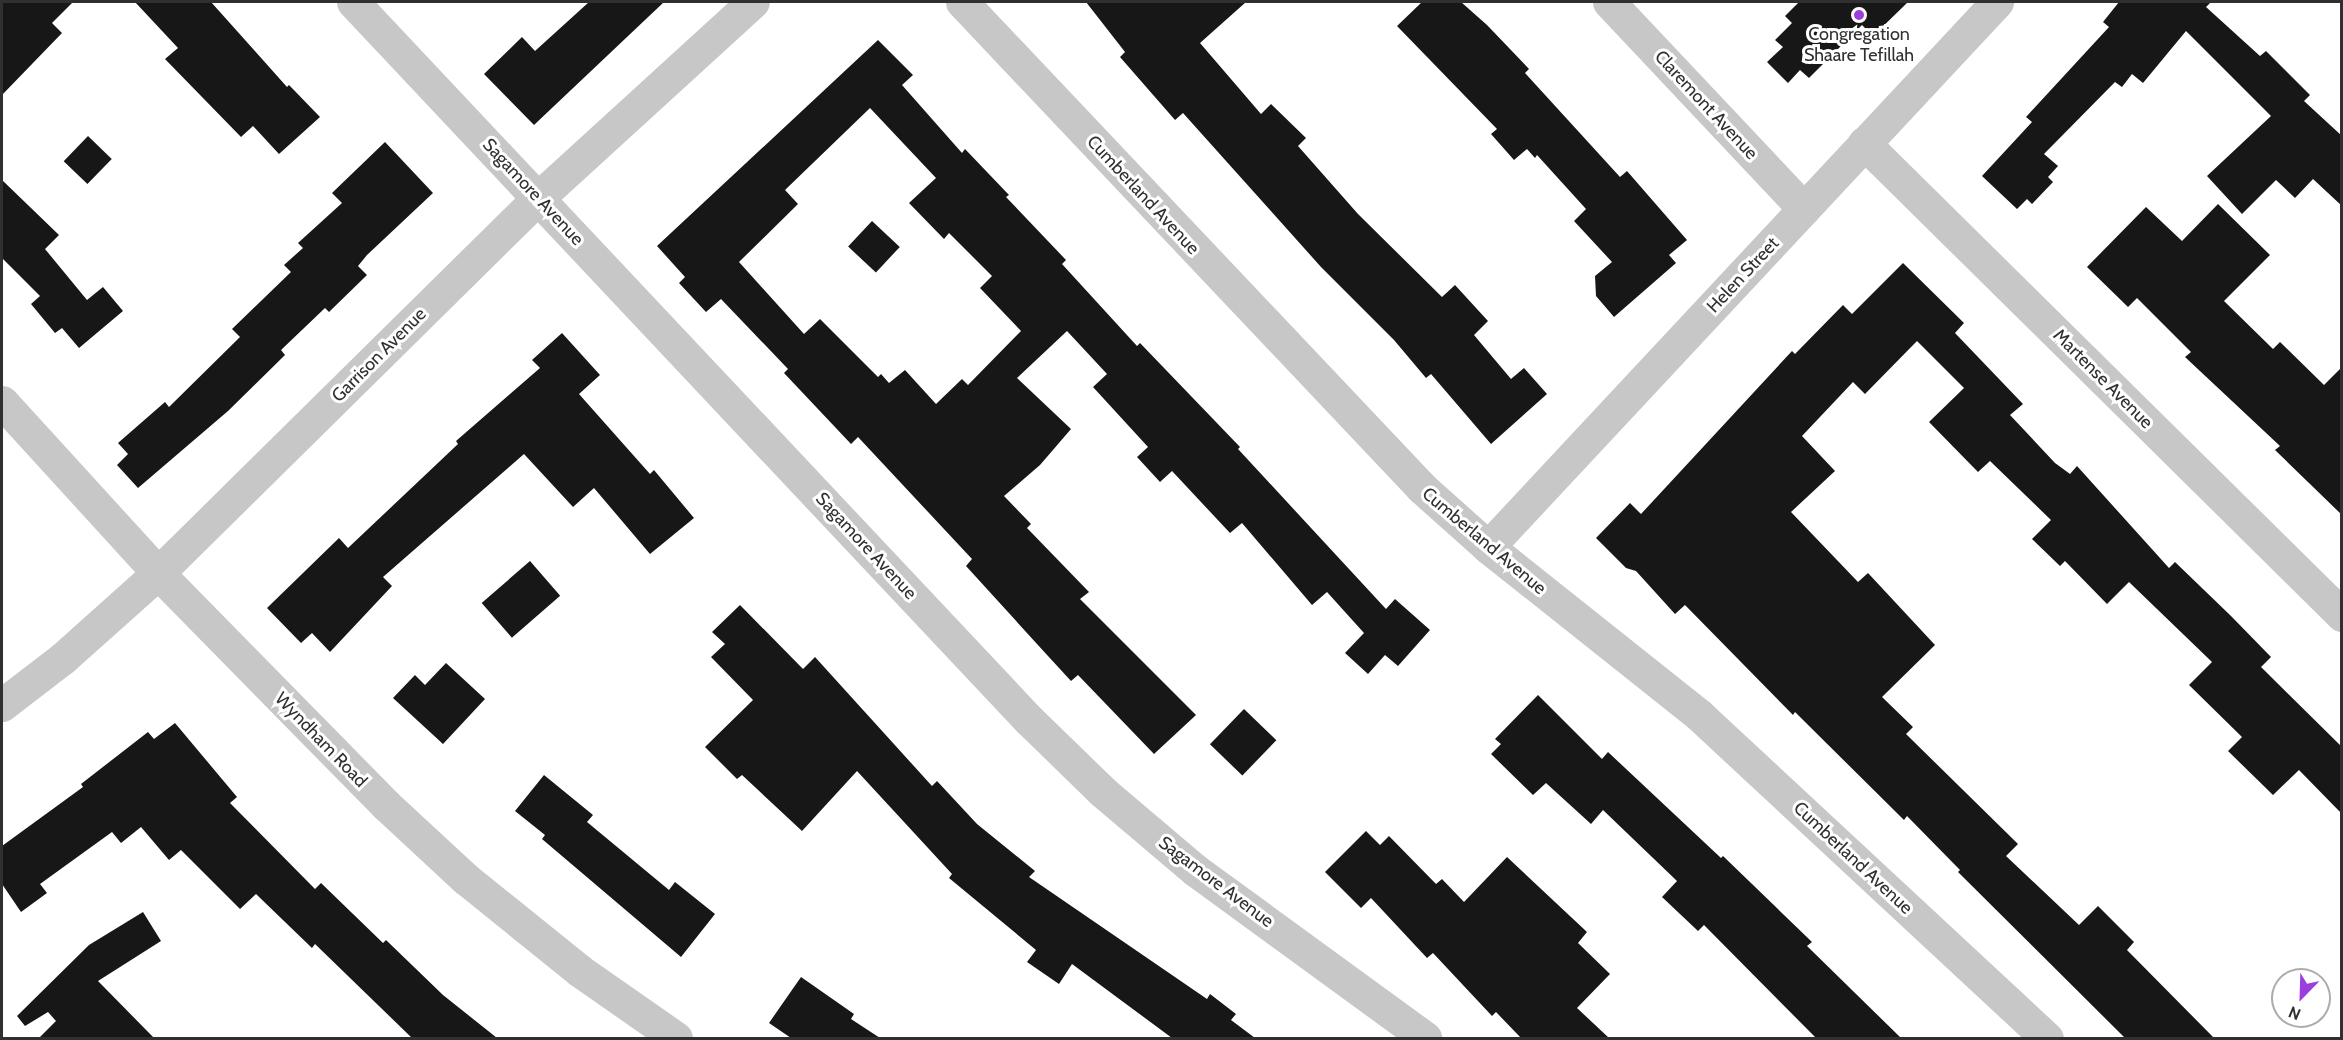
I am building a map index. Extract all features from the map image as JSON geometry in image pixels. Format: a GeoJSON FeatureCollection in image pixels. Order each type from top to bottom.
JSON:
{"type":"FeatureCollection","features":[{"type":"Feature","properties":{"kind":"street","name":"Sagamore Avenue"},"geometry":{"type":"LineString","coordinates":[[353,2],[1029,720],[1103,792],[1195,870],[1425,1038]]}},
{"type":"Feature","properties":{"kind":"street","name":"Garrison Avenue"},"geometry":{"type":"LineString","coordinates":[[2,705],[63,658],[158,573],[538,198],[753,2]]}},
{"type":"Feature","properties":{"kind":"street","name":"Cumberland Avenue"},"geometry":{"type":"LineString","coordinates":[[962,2],[1336,401],[1422,489],[1488,547],[1699,715],[2047,1038]]}},
{"type":"Feature","properties":{"kind":"street","name":"Claremont Avenue"},"geometry":{"type":"LineString","coordinates":[[1609,2],[1804,209]]}},
{"type":"Feature","properties":{"kind":"street","name":"Helen Street"},"geometry":{"type":"LineString","coordinates":[[1488,547],[1996,2]]}},
{"type":"Feature","properties":{"kind":"street","name":"Martense Avenue"},"geometry":{"type":"LineString","coordinates":[[1864,143],[2342,615]]}},
{"type":"Feature","properties":{"kind":"street","name":"Wyndham Road"},"geometry":{"type":"LineString","coordinates":[[2,402],[158,573],[386,805],[466,879],[580,971],[676,1038]]}},
{"type":"Feature","properties":{"kind":"building"},"geometry":{"type":"Polygon","coordinates":[[[2,2],[73,2],[52,23],[62,33],[2,95],[2,2]]]}},
{"type":"Feature","properties":{"kind":"building"},"geometry":{"type":"Polygon","coordinates":[[[135,2],[211,2],[287,87],[289,85],[320,117],[279,154],[253,126],[241,137],[165,59],[178,48],[135,2]]]}},
{"type":"Feature","properties":{"kind":"building"},"geometry":{"type":"Polygon","coordinates":[[[589,2],[664,2],[534,125],[484,74],[522,37],[535,51],[589,2]]]}},
{"type":"Feature","properties":{"kind":"building"},"geometry":{"type":"Polygon","coordinates":[[[1086,2],[1246,2],[1200,43],[1261,114],[1271,104],[1306,138],[1298,146],[1358,214],[1442,297],[1455,285],[1488,321],[1474,335],[1511,379],[1524,368],[1547,394],[1491,444],[1431,374],[1426,378],[1394,340],[1321,267],[1183,113],[1175,120],[1120,57],[1125,52],[1086,2]]]}},
{"type":"Feature","properties":{"kind":"building"},"geometry":{"type":"Polygon","coordinates":[[[1422,2],[1461,2],[1487,25],[1529,69],[1525,73],[1620,177],[1627,171],[1687,240],[1669,255],[1676,263],[1614,317],[1596,296],[1595,276],[1612,262],[1574,221],[1586,209],[1537,155],[1535,158],[1527,149],[1514,160],[1491,134],[1497,129],[1397,26],[1422,2]]]}},
{"type":"Feature","properties":{"kind":"building"},"geometry":{"type":"Polygon","coordinates":[[[1799,2],[1908,2],[1873,36],[1862,25],[1809,78],[1800,70],[1788,83],[1767,62],[1783,47],[1775,40],[1792,23],[1785,16],[1799,2]]]}},
{"type":"Feature","properties":{"kind":"building"},"geometry":{"type":"Polygon","coordinates":[[[2119,2],[2211,2],[2206,7],[2260,56],[2266,51],[2310,95],[2304,101],[2342,136],[2342,206],[2313,179],[2295,198],[2276,180],[2242,214],[2207,176],[2271,116],[2186,31],[2143,83],[2132,74],[2122,87],[2115,82],[2044,154],[2058,166],[2048,177],[2053,182],[2032,204],[2027,199],[2017,209],[1982,176],[2032,122],[2026,117],[2109,27],[2103,22],[2119,2]]]}},
{"type":"Feature","properties":{"kind":"building"},"geometry":{"type":"Polygon","coordinates":[[[878,40],[913,75],[902,85],[962,153],[965,149],[1009,195],[1006,197],[1066,260],[1062,264],[1137,346],[1140,343],[1240,447],[1238,449],[1386,609],[1395,599],[1430,630],[1398,666],[1385,655],[1368,674],[1345,653],[1364,633],[1327,592],[1312,605],[1242,523],[1230,533],[1172,471],[1160,482],[1137,457],[1148,447],[1093,387],[1107,374],[1067,331],[1017,378],[1071,429],[1040,465],[1004,496],[1031,524],[1027,528],[1089,592],[1080,599],[1196,715],[1154,754],[1078,675],[1071,681],[966,566],[972,559],[858,437],[851,444],[784,373],[788,369],[721,299],[706,312],[679,283],[685,277],[657,246],[878,40]],[[870,108],[785,190],[798,204],[739,262],[804,334],[820,319],[878,377],[881,374],[889,383],[905,370],[936,404],[962,379],[968,385],[1021,331],[980,288],[992,276],[949,233],[944,239],[909,203],[936,178],[870,108]]]}},
{"type":"Feature","properties":{"kind":"building"},"geometry":{"type":"Polygon","coordinates":[[[88,136],[112,159],[87,184],[64,161],[88,136]]]}},
{"type":"Feature","properties":{"kind":"building"},"geometry":{"type":"Polygon","coordinates":[[[385,142],[433,193],[358,266],[367,275],[329,312],[325,308],[281,350],[285,355],[228,411],[138,488],[117,465],[128,454],[118,443],[165,402],[169,407],[240,337],[232,329],[291,272],[284,265],[303,248],[298,243],[342,203],[332,193],[385,142]]]}},
{"type":"Feature","properties":{"kind":"building"},"geometry":{"type":"Polygon","coordinates":[[[2,180],[59,235],[45,249],[87,300],[103,287],[123,311],[79,348],[62,328],[55,333],[31,304],[40,296],[2,258],[2,180]]]}},
{"type":"Feature","properties":{"kind":"building"},"geometry":{"type":"Polygon","coordinates":[[[2218,204],[2270,255],[2224,301],[2273,349],[2280,342],[2324,385],[2342,367],[2342,515],[2275,450],[2280,446],[2185,357],[2191,352],[2137,298],[2128,307],[2087,267],[2146,207],[2182,241],[2218,204]]]}},
{"type":"Feature","properties":{"kind":"building"},"geometry":{"type":"Polygon","coordinates":[[[872,221],[900,247],[876,273],[848,247],[872,221]]]}},
{"type":"Feature","properties":{"kind":"building"},"geometry":{"type":"Polygon","coordinates":[[[1903,263],[1964,323],[1955,333],[2023,404],[2010,415],[2055,463],[2070,474],[2077,466],[2169,568],[2175,562],[2231,616],[2271,657],[2261,667],[2342,747],[2342,814],[2299,770],[2273,795],[2228,751],[2242,737],[2189,685],[2212,662],[2129,582],[2107,604],[2065,561],[2060,566],[2032,539],[2051,520],[1990,461],[1978,472],[1929,422],[1964,388],[1917,341],[1865,394],[1853,382],[1802,436],[1835,471],[1791,512],[1858,582],[1868,573],[1935,645],[1882,697],[1913,727],[1906,734],[2018,844],[2006,856],[2079,925],[2098,906],[2134,942],[2127,950],[2214,1038],[2125,1038],[1958,872],[1960,870],[1907,816],[1904,820],[1795,712],[1793,715],[1685,605],[1675,614],[1636,571],[1626,568],[1596,538],[1630,503],[1641,514],[1792,351],[1795,354],[1843,305],[1852,314],[1903,263]]]}},
{"type":"Feature","properties":{"kind":"building"},"geometry":{"type":"Polygon","coordinates":[[[562,333],[600,375],[579,394],[650,474],[654,470],[694,518],[650,554],[594,488],[573,507],[524,454],[383,577],[392,586],[330,652],[312,633],[301,643],[267,608],[339,538],[348,548],[458,444],[456,441],[540,368],[532,360],[562,333]]]}},
{"type":"Feature","properties":{"kind":"building"},"geometry":{"type":"Polygon","coordinates":[[[530,561],[560,596],[512,638],[482,603],[530,561]]]}},
{"type":"Feature","properties":{"kind":"building"},"geometry":{"type":"Polygon","coordinates":[[[740,605],[803,669],[815,657],[932,786],[937,781],[977,824],[1035,871],[1029,877],[1207,999],[1210,994],[1236,1014],[1231,1020],[1255,1038],[1172,1038],[1072,964],[1059,984],[1027,962],[1036,950],[949,878],[952,874],[857,771],[802,831],[742,775],[737,779],[705,747],[753,700],[711,657],[725,644],[712,632],[740,605]]]}},
{"type":"Feature","properties":{"kind":"building"},"geometry":{"type":"Polygon","coordinates":[[[446,663],[485,699],[443,744],[393,698],[415,675],[425,685],[446,663]]]}},
{"type":"Feature","properties":{"kind":"building"},"geometry":{"type":"Polygon","coordinates":[[[1538,695],[1602,759],[1608,752],[1721,858],[1723,856],[1812,942],[1807,946],[1901,1038],[1816,1038],[1704,925],[1698,931],[1662,897],[1677,881],[1603,810],[1591,824],[1546,783],[1533,795],[1491,754],[1501,744],[1495,739],[1538,695]]]}},
{"type":"Feature","properties":{"kind":"building"},"geometry":{"type":"Polygon","coordinates":[[[1244,709],[1276,740],[1242,776],[1210,744],[1244,709]]]}},
{"type":"Feature","properties":{"kind":"building"},"geometry":{"type":"Polygon","coordinates":[[[175,723],[237,797],[230,803],[315,889],[321,883],[383,943],[386,940],[443,995],[497,1038],[412,1038],[315,944],[312,948],[256,894],[240,909],[181,850],[169,860],[141,827],[121,843],[112,832],[40,884],[47,893],[21,912],[2,884],[2,846],[83,787],[81,784],[148,732],[154,739],[175,723]]]}},
{"type":"Feature","properties":{"kind":"building"},"geometry":{"type":"Polygon","coordinates":[[[544,775],[593,815],[587,822],[669,890],[675,882],[715,914],[681,957],[542,839],[545,835],[515,811],[544,775]]]}},
{"type":"Feature","properties":{"kind":"building"},"geometry":{"type":"Polygon","coordinates":[[[1366,831],[1380,845],[1389,836],[1436,884],[1442,879],[1464,902],[1507,857],[1587,932],[1578,943],[1610,974],[1577,1008],[1609,1038],[1521,1038],[1496,1012],[1492,1016],[1433,953],[1427,958],[1371,898],[1361,908],[1325,872],[1366,831]]]}},
{"type":"Feature","properties":{"kind":"building"},"geometry":{"type":"Polygon","coordinates":[[[143,912],[161,941],[98,981],[154,1038],[39,1038],[56,1021],[48,1012],[25,1026],[17,1016],[89,945],[143,912]]]}},
{"type":"Feature","properties":{"kind":"building"},"geometry":{"type":"Polygon","coordinates":[[[801,977],[854,1014],[851,1019],[880,1038],[791,1038],[769,1023],[801,977]]]}},
{"type":"Feature","properties":{"kind":"place","name":"Congregation Shaare Tefillah"},"geometry":{"type":"Point","coordinates":[1859,15]}}]}
